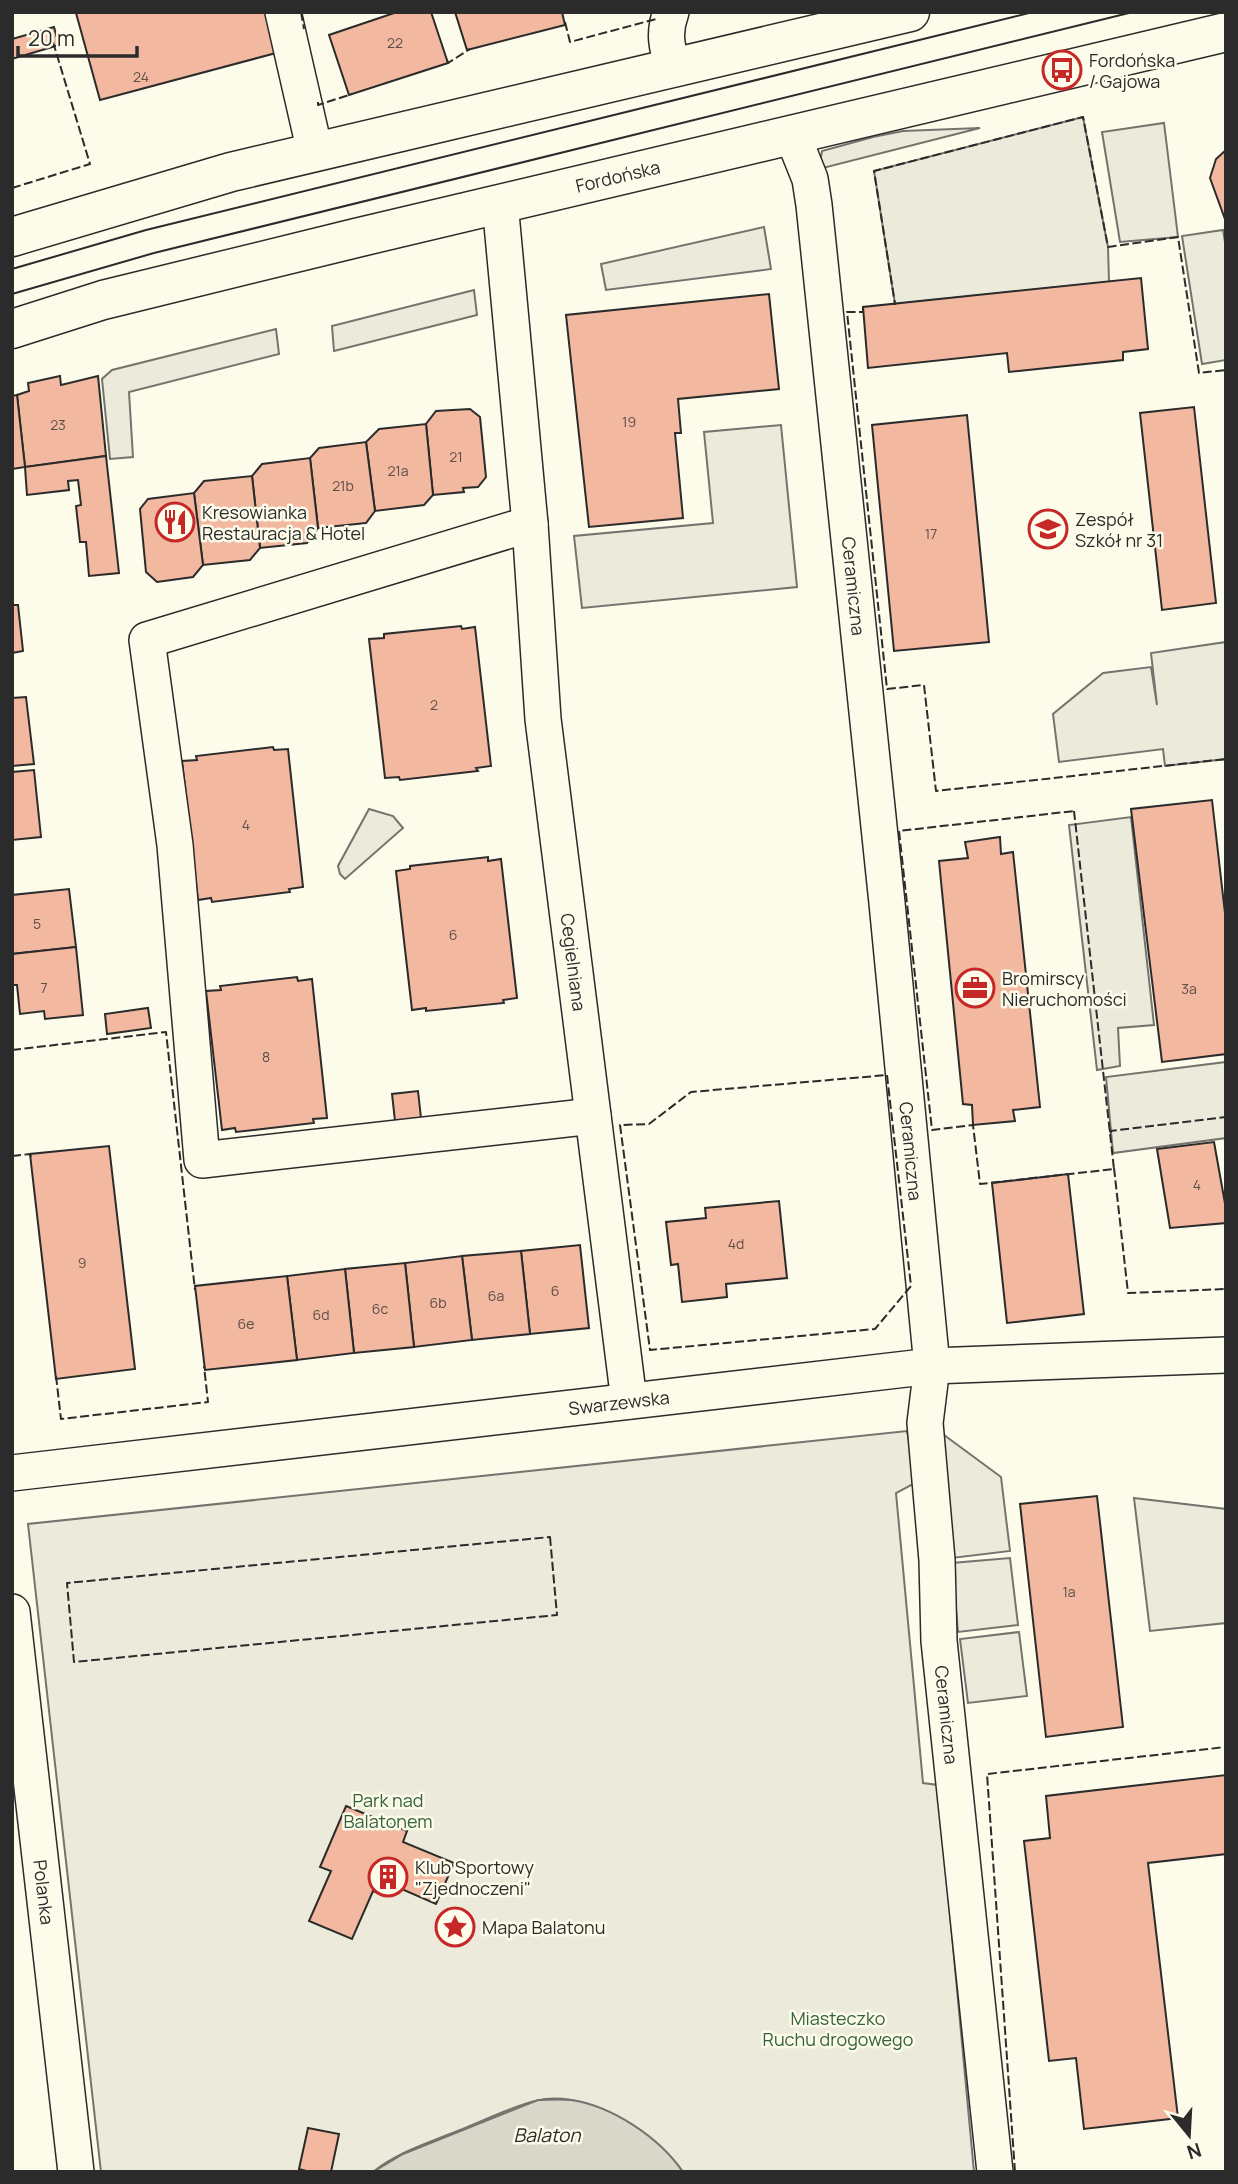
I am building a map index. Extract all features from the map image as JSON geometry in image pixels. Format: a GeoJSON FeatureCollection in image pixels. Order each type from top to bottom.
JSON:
{"type":"FeatureCollection","features":[{"type":"Feature","properties":{"kind":"main road"},"geometry":{"type":"LineString","coordinates":[[12,237],[231,172],[910,12]]}},
{"type":"Feature","properties":{"kind":"main road","name":"Fordońska"},"geometry":{"type":"LineString","coordinates":[[12,329],[103,300],[500,203],[1226,34]]}},
{"type":"Feature","properties":{"kind":"street"},"geometry":{"type":"LineString","coordinates":[[283,12],[315,152]]}},
{"type":"Feature","properties":{"kind":"street"},"geometry":{"type":"LineString","coordinates":[[671,12],[665,38],[673,68]]}},
{"type":"Feature","properties":{"kind":"street","name":"Ceramiczna"},"geometry":{"type":"LineString","coordinates":[[792,134],[810,179],[818,247],[932,1366],[925,1423],[937,1560],[939,1641],[995,2172]]}},
{"type":"Feature","properties":{"kind":"street","name":"Cegielniana"},"geometry":{"type":"LineString","coordinates":[[500,203],[530,524],[543,719],[629,1401]]}},
{"type":"Feature","properties":{"kind":"street"},"geometry":{"type":"LineString","coordinates":[[530,524],[147,640],[175,845],[202,1160],[593,1116]]}},
{"type":"Feature","properties":{"kind":"street","name":"Swarzewska"},"geometry":{"type":"LineString","coordinates":[[12,1473],[932,1366],[1226,1355]]}},
{"type":"Feature","properties":{"kind":"street","name":"Polanka"},"geometry":{"type":"LineString","coordinates":[[12,1612],[76,2172]]}},
{"type":"Feature","properties":{"kind":"green space"},"geometry":{"type":"Polygon","coordinates":[[[1083,117],[1108,247],[1109,282],[895,304],[874,171],[1083,117]]]}},
{"type":"Feature","properties":{"kind":"green space"},"geometry":{"type":"Polygon","coordinates":[[[980,128],[819,169],[822,151],[873,137],[903,131],[980,128]]]}},
{"type":"Feature","properties":{"kind":"green space"},"geometry":{"type":"Polygon","coordinates":[[[1226,642],[1226,759],[1165,766],[1163,749],[1059,762],[1053,714],[1103,673],[1151,667],[1157,705],[1151,653],[1226,642]]]}},
{"type":"Feature","properties":{"kind":"green space"},"geometry":{"type":"Polygon","coordinates":[[[369,809],[393,816],[403,828],[345,879],[338,866],[369,809]]]}},
{"type":"Feature","properties":{"kind":"green space"},"geometry":{"type":"Polygon","coordinates":[[[1131,817],[1154,1025],[1118,1028],[1120,1066],[1097,1070],[1069,825],[1131,817]]]}},
{"type":"Feature","properties":{"kind":"green space"},"geometry":{"type":"Polygon","coordinates":[[[1226,1062],[1226,1138],[1113,1153],[1106,1077],[1226,1062]]]}},
{"type":"Feature","properties":{"kind":"green space","name":"Park nad Balatonem"},"geometry":{"type":"Polygon","coordinates":[[[907,1431],[917,1482],[896,1493],[923,1783],[938,1785],[974,2172],[683,2172],[655,2142],[618,2117],[576,2101],[555,2099],[535,2101],[505,2111],[412,2149],[373,2172],[101,2172],[28,1524],[907,1431]]]}},
{"type":"Feature","properties":{"kind":"green space"},"geometry":{"type":"Polygon","coordinates":[[[940,1432],[1001,1477],[1010,1551],[952,1558],[940,1432]]]}},
{"type":"Feature","properties":{"kind":"green space"},"geometry":{"type":"Polygon","coordinates":[[[1134,1498],[1226,1509],[1226,1623],[1150,1631],[1134,1498]]]}},
{"type":"Feature","properties":{"kind":"green space"},"geometry":{"type":"Polygon","coordinates":[[[1010,1558],[1018,1625],[958,1632],[952,1563],[1010,1558]]]}},
{"type":"Feature","properties":{"kind":"green space"},"geometry":{"type":"Polygon","coordinates":[[[1019,1632],[1027,1696],[968,1703],[960,1639],[1019,1632]]]}},
{"type":"Feature","properties":{"kind":"shaded area"},"geometry":{"type":"Polygon","coordinates":[[[1164,123],[1178,237],[1120,242],[1102,132],[1164,123]]]}},
{"type":"Feature","properties":{"kind":"shaded area"},"geometry":{"type":"Polygon","coordinates":[[[764,227],[771,269],[606,290],[601,264],[764,227]]]}},
{"type":"Feature","properties":{"kind":"shaded area"},"geometry":{"type":"Polygon","coordinates":[[[1223,230],[1226,248],[1226,360],[1202,364],[1182,236],[1223,230]]]}},
{"type":"Feature","properties":{"kind":"shaded area"},"geometry":{"type":"Polygon","coordinates":[[[474,290],[477,315],[334,351],[332,326],[474,290]]]}},
{"type":"Feature","properties":{"kind":"shaded area"},"geometry":{"type":"Polygon","coordinates":[[[276,329],[279,354],[129,392],[133,457],[110,459],[102,379],[112,370],[276,329]]]}},
{"type":"Feature","properties":{"kind":"shaded area"},"geometry":{"type":"Polygon","coordinates":[[[781,425],[797,587],[582,608],[574,536],[713,523],[704,432],[781,425]]]}},
{"type":"Feature","properties":{"kind":"water","name":"Balaton"},"geometry":{"type":"Polygon","coordinates":[[[538,2100],[587,2103],[618,2116],[648,2135],[683,2172],[373,2172],[403,2154],[538,2100]]]}},
{"type":"Feature","properties":{"kind":"building"},"geometry":{"type":"Polygon","coordinates":[[[265,12],[276,53],[100,100],[76,13],[265,12]]]}},
{"type":"Feature","properties":{"kind":"building"},"geometry":{"type":"Polygon","coordinates":[[[397,12],[431,12],[448,63],[349,95],[329,35],[397,12]]]}},
{"type":"Feature","properties":{"kind":"building"},"geometry":{"type":"Polygon","coordinates":[[[455,12],[562,12],[565,25],[467,50],[455,12]]]}},
{"type":"Feature","properties":{"kind":"building"},"geometry":{"type":"Polygon","coordinates":[[[54,27],[59,45],[12,59],[12,39],[54,27]]]}},
{"type":"Feature","properties":{"kind":"building"},"geometry":{"type":"Polygon","coordinates":[[[1226,150],[1226,222],[1210,178],[1216,159],[1226,150]]]}},
{"type":"Feature","properties":{"kind":"building"},"geometry":{"type":"Polygon","coordinates":[[[1141,278],[1148,349],[1123,352],[1123,360],[1009,372],[1007,353],[868,368],[863,307],[1141,278]]]}},
{"type":"Feature","properties":{"kind":"building"},"geometry":{"type":"Polygon","coordinates":[[[769,294],[779,389],[678,399],[681,433],[675,433],[683,518],[589,527],[566,315],[769,294]]]}},
{"type":"Feature","properties":{"kind":"building"},"geometry":{"type":"Polygon","coordinates":[[[60,376],[61,385],[98,376],[106,456],[25,467],[17,395],[29,391],[28,383],[60,376]]]}},
{"type":"Feature","properties":{"kind":"building"},"geometry":{"type":"Polygon","coordinates":[[[17,395],[25,467],[12,469],[12,396],[17,395]]]}},
{"type":"Feature","properties":{"kind":"building"},"geometry":{"type":"Polygon","coordinates":[[[1194,407],[1216,603],[1162,610],[1140,413],[1194,407]]]}},
{"type":"Feature","properties":{"kind":"building"},"geometry":{"type":"Polygon","coordinates":[[[470,409],[480,417],[486,477],[478,487],[463,488],[464,492],[433,495],[426,424],[436,411],[470,409]]]}},
{"type":"Feature","properties":{"kind":"building"},"geometry":{"type":"Polygon","coordinates":[[[967,415],[989,642],[894,651],[872,425],[967,415]]]}},
{"type":"Feature","properties":{"kind":"building"},"geometry":{"type":"Polygon","coordinates":[[[426,424],[433,495],[424,505],[375,511],[366,442],[379,429],[426,424]]]}},
{"type":"Feature","properties":{"kind":"building"},"geometry":{"type":"Polygon","coordinates":[[[366,442],[375,511],[366,523],[318,528],[310,458],[319,448],[366,442]]]}},
{"type":"Feature","properties":{"kind":"building"},"geometry":{"type":"Polygon","coordinates":[[[106,456],[119,573],[89,576],[86,542],[80,542],[76,506],[81,505],[78,480],[68,481],[69,490],[27,495],[25,467],[106,456]]]}},
{"type":"Feature","properties":{"kind":"building"},"geometry":{"type":"Polygon","coordinates":[[[310,458],[318,528],[307,543],[260,548],[252,476],[262,464],[310,458]]]}},
{"type":"Feature","properties":{"kind":"building"},"geometry":{"type":"Polygon","coordinates":[[[252,476],[260,548],[250,560],[203,565],[194,493],[204,481],[252,476]]]}},
{"type":"Feature","properties":{"kind":"building"},"geometry":{"type":"Polygon","coordinates":[[[194,493],[203,565],[193,577],[157,582],[146,572],[140,509],[148,499],[194,493]]]}},
{"type":"Feature","properties":{"kind":"building"},"geometry":{"type":"Polygon","coordinates":[[[12,605],[18,605],[23,651],[12,653],[12,605]]]}},
{"type":"Feature","properties":{"kind":"building"},"geometry":{"type":"Polygon","coordinates":[[[461,626],[462,629],[475,627],[491,766],[476,768],[478,771],[400,780],[399,777],[385,778],[369,639],[384,638],[384,634],[461,626]]]}},
{"type":"Feature","properties":{"kind":"building"},"geometry":{"type":"Polygon","coordinates":[[[26,697],[34,764],[12,766],[12,698],[26,697]]]}},
{"type":"Feature","properties":{"kind":"building"},"geometry":{"type":"Polygon","coordinates":[[[273,747],[274,750],[288,749],[303,887],[289,889],[290,892],[212,902],[211,898],[198,900],[182,761],[197,760],[196,756],[273,747]]]}},
{"type":"Feature","properties":{"kind":"building"},"geometry":{"type":"Polygon","coordinates":[[[34,770],[41,837],[12,840],[12,772],[34,770]]]}},
{"type":"Feature","properties":{"kind":"building"},"geometry":{"type":"Polygon","coordinates":[[[1212,800],[1226,922],[1226,1054],[1162,1062],[1131,809],[1212,800]]]}},
{"type":"Feature","properties":{"kind":"building"},"geometry":{"type":"Polygon","coordinates":[[[1000,837],[1001,854],[1013,852],[1040,1107],[1013,1110],[1015,1121],[973,1125],[972,1105],[963,1104],[939,861],[968,858],[965,842],[1000,837]]]}},
{"type":"Feature","properties":{"kind":"building"},"geometry":{"type":"Polygon","coordinates":[[[488,857],[488,861],[501,859],[517,998],[503,1000],[504,1003],[412,1010],[396,871],[410,869],[410,866],[488,857]]]}},
{"type":"Feature","properties":{"kind":"building"},"geometry":{"type":"Polygon","coordinates":[[[69,889],[76,947],[12,954],[12,895],[69,889]]]}},
{"type":"Feature","properties":{"kind":"building"},"geometry":{"type":"Polygon","coordinates":[[[76,947],[83,1015],[45,1019],[44,1011],[20,1014],[17,985],[12,985],[12,954],[76,947]]]}},
{"type":"Feature","properties":{"kind":"building"},"geometry":{"type":"Polygon","coordinates":[[[297,977],[298,981],[312,979],[327,1118],[313,1119],[314,1123],[236,1132],[235,1128],[222,1130],[206,991],[221,990],[220,986],[297,977]]]}},
{"type":"Feature","properties":{"kind":"building"},"geometry":{"type":"Polygon","coordinates":[[[148,1008],[151,1028],[107,1034],[105,1014],[148,1008]]]}},
{"type":"Feature","properties":{"kind":"building"},"geometry":{"type":"Polygon","coordinates":[[[418,1091],[421,1118],[395,1121],[392,1094],[418,1091]]]}},
{"type":"Feature","properties":{"kind":"building"},"geometry":{"type":"Polygon","coordinates":[[[1214,1142],[1226,1223],[1170,1228],[1157,1149],[1214,1142]]]}},
{"type":"Feature","properties":{"kind":"building"},"geometry":{"type":"Polygon","coordinates":[[[109,1146],[135,1369],[56,1379],[30,1154],[109,1146]]]}},
{"type":"Feature","properties":{"kind":"building"},"geometry":{"type":"Polygon","coordinates":[[[1068,1174],[1084,1314],[1007,1323],[992,1183],[1068,1174]]]}},
{"type":"Feature","properties":{"kind":"building"},"geometry":{"type":"Polygon","coordinates":[[[779,1201],[787,1278],[726,1284],[727,1297],[682,1302],[678,1264],[671,1265],[666,1222],[706,1218],[705,1208],[779,1201]]]}},
{"type":"Feature","properties":{"kind":"building"},"geometry":{"type":"Polygon","coordinates":[[[580,1245],[589,1328],[530,1334],[521,1251],[580,1245]]]}},
{"type":"Feature","properties":{"kind":"building"},"geometry":{"type":"Polygon","coordinates":[[[521,1251],[530,1334],[472,1340],[462,1256],[521,1251]]]}},
{"type":"Feature","properties":{"kind":"building"},"geometry":{"type":"Polygon","coordinates":[[[462,1256],[472,1340],[414,1347],[405,1263],[462,1256]]]}},
{"type":"Feature","properties":{"kind":"building"},"geometry":{"type":"Polygon","coordinates":[[[405,1263],[414,1347],[354,1353],[345,1269],[405,1263]]]}},
{"type":"Feature","properties":{"kind":"building"},"geometry":{"type":"Polygon","coordinates":[[[345,1269],[354,1353],[297,1360],[287,1276],[345,1269]]]}},
{"type":"Feature","properties":{"kind":"building"},"geometry":{"type":"Polygon","coordinates":[[[287,1276],[297,1360],[205,1370],[195,1286],[287,1276]]]}},
{"type":"Feature","properties":{"kind":"building"},"geometry":{"type":"Polygon","coordinates":[[[1097,1496],[1123,1727],[1046,1737],[1020,1504],[1097,1496]]]}},
{"type":"Feature","properties":{"kind":"building"},"geometry":{"type":"Polygon","coordinates":[[[1226,1775],[1226,1854],[1148,1863],[1178,2118],[1084,2129],[1076,2058],[1049,2061],[1024,1841],[1050,1838],[1046,1796],[1226,1775]]]}},
{"type":"Feature","properties":{"kind":"building","name":"Klub Sportowy \"Zjednoczeni\""},"geometry":{"type":"Polygon","coordinates":[[[346,1806],[407,1831],[403,1842],[454,1863],[436,1904],[388,1883],[383,1895],[373,1891],[352,1939],[309,1921],[331,1871],[320,1867],[346,1806]]]}},
{"type":"Feature","properties":{"kind":"building"},"geometry":{"type":"Polygon","coordinates":[[[308,2128],[339,2134],[331,2172],[299,2169],[308,2128]]]}},
{"type":"Feature","properties":{"kind":"tram line"},"geometry":{"type":"LineString","coordinates":[[12,269],[146,230],[1033,12]]}},
{"type":"Feature","properties":{"kind":"tram line"},"geometry":{"type":"LineString","coordinates":[[12,294],[154,253],[1133,12]]}},
{"type":"Feature","properties":{"kind":"fence"},"geometry":{"type":"LineString","coordinates":[[301,12],[304,29]]}},
{"type":"Feature","properties":{"kind":"fence"},"geometry":{"type":"LineString","coordinates":[[565,22],[570,42],[656,19]]}},
{"type":"Feature","properties":{"kind":"fence"},"geometry":{"type":"LineString","coordinates":[[12,188],[90,164],[53,42]]}},
{"type":"Feature","properties":{"kind":"fence"},"geometry":{"type":"LineString","coordinates":[[447,60],[448,63],[470,49]]}},
{"type":"Feature","properties":{"kind":"fence"},"geometry":{"type":"LineString","coordinates":[[318,102],[318,105],[352,94]]}},
{"type":"Feature","properties":{"kind":"fence"},"geometry":{"type":"LineString","coordinates":[[890,304],[895,304],[874,171],[1083,117],[1108,247],[1178,237],[1199,373],[1226,370]]}},
{"type":"Feature","properties":{"kind":"fence"},"geometry":{"type":"LineString","coordinates":[[863,307],[863,312],[847,312],[887,689],[924,685],[936,791],[1226,759]]}},
{"type":"Feature","properties":{"kind":"fence"},"geometry":{"type":"LineString","coordinates":[[1074,811],[1114,1169],[980,1184],[973,1125],[932,1130],[899,831],[1074,811]]}},
{"type":"Feature","properties":{"kind":"fence"},"geometry":{"type":"LineString","coordinates":[[12,1050],[166,1032],[195,1290]]}},
{"type":"Feature","properties":{"kind":"fence"},"geometry":{"type":"LineString","coordinates":[[887,1075],[911,1286],[875,1329],[650,1350],[620,1125],[649,1124],[691,1092],[887,1075]]}},
{"type":"Feature","properties":{"kind":"fence"},"geometry":{"type":"LineString","coordinates":[[1111,1133],[1110,1131],[1226,1117]]}},
{"type":"Feature","properties":{"kind":"fence"},"geometry":{"type":"LineString","coordinates":[[12,1156],[30,1154],[31,1157]]}},
{"type":"Feature","properties":{"kind":"fence"},"geometry":{"type":"LineString","coordinates":[[1114,1168],[1128,1293],[1226,1289]]}},
{"type":"Feature","properties":{"kind":"fence"},"geometry":{"type":"LineString","coordinates":[[56,1376],[61,1419],[208,1402],[204,1366]]}},
{"type":"Feature","properties":{"kind":"fence"},"geometry":{"type":"LineString","coordinates":[[550,1537],[557,1615],[74,1662],[67,1583],[550,1537]]}},
{"type":"Feature","properties":{"kind":"fence"},"geometry":{"type":"LineString","coordinates":[[1015,2172],[987,1774],[1226,1747]]}},
{"type":"Feature","properties":{"kind":"place","name":"Fordońska / Gajowa"},"geometry":{"type":"Point","coordinates":[1062,70]}},
{"type":"Feature","properties":{"kind":"place","name":"Kresowianka Restauracja & Hotel"},"geometry":{"type":"Point","coordinates":[175,522]}},
{"type":"Feature","properties":{"kind":"place","name":"Zespół Szkół nr 31"},"geometry":{"type":"Point","coordinates":[1048,529]}},
{"type":"Feature","properties":{"kind":"place","name":"Bromirscy Nieruchomości"},"geometry":{"type":"Point","coordinates":[975,988]}},
{"type":"Feature","properties":{"kind":"place","name":"Klub Sportowy \"Zjednoczeni\""},"geometry":{"type":"Point","coordinates":[388,1877]}},
{"type":"Feature","properties":{"kind":"place","name":"Mapa Balatonu"},"geometry":{"type":"Point","coordinates":[455,1927]}},
{"type":"Feature","properties":{"kind":"park label","name":"Miasteczko Ruchu drogowego"},"geometry":{"type":"Point","coordinates":[838,2028]}}]}
